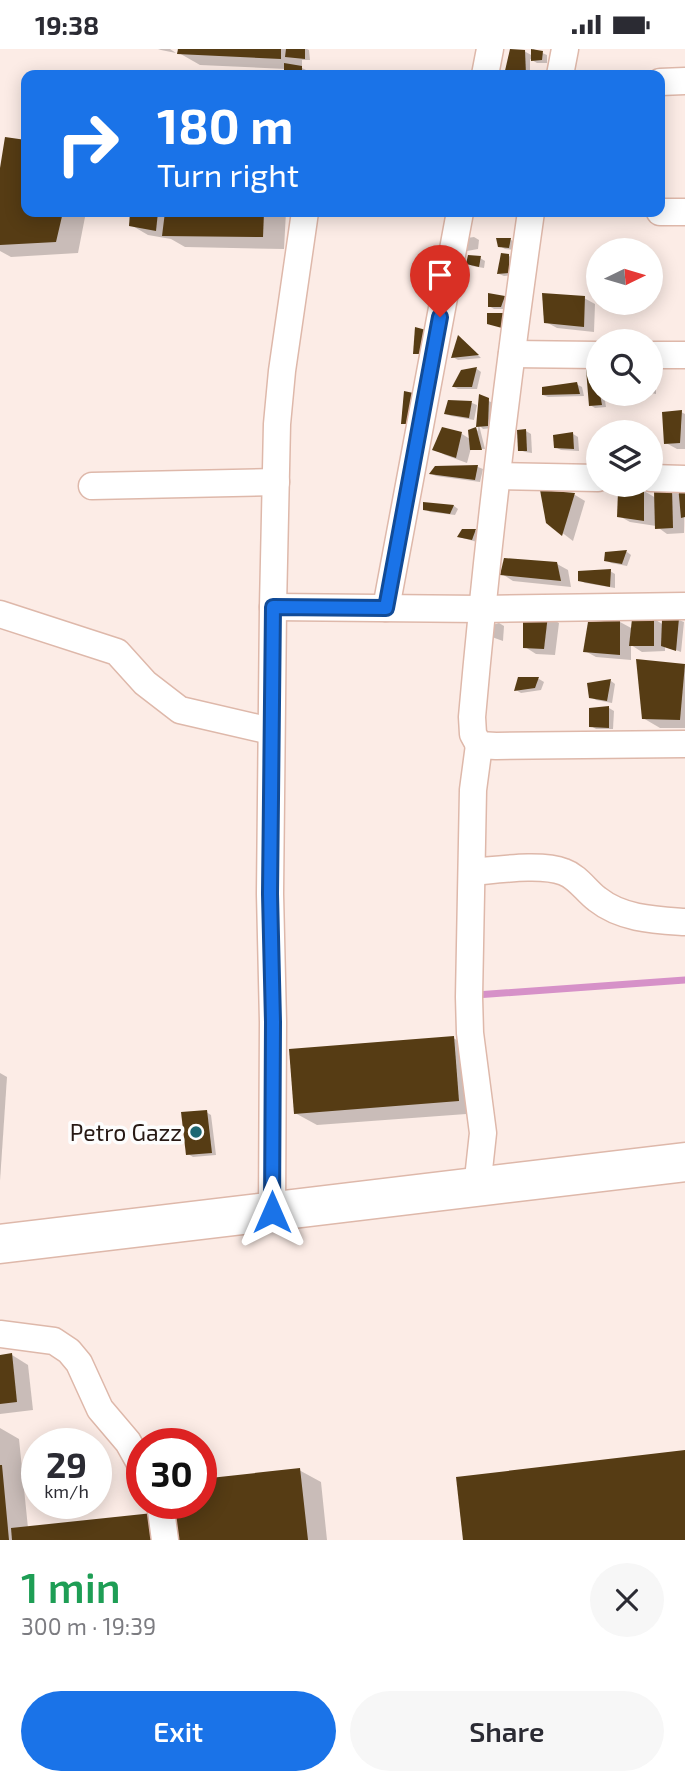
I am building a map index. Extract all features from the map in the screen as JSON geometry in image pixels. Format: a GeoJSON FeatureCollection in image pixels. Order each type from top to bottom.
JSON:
{"type":"FeatureCollection","features":[{"type":"Feature","properties":{"kind":"highway"},"geometry":{"type":"LineString","coordinates":[[0,1244],[685,1162]]}},
{"type":"Feature","properties":{"kind":"street"},"geometry":{"type":"LineString","coordinates":[[486,70],[490,49]]}},
{"type":"Feature","properties":{"kind":"street"},"geometry":{"type":"LineString","coordinates":[[561,70],[565,49]]}},
{"type":"Feature","properties":{"kind":"street"},"geometry":{"type":"LineString","coordinates":[[665,82],[685,82]]}},
{"type":"Feature","properties":{"kind":"street"},"geometry":{"type":"LineString","coordinates":[[665,212],[685,212]]}},
{"type":"Feature","properties":{"kind":"street"},"geometry":{"type":"LineString","coordinates":[[272,1212],[271,731],[277,424],[304,217]]}},
{"type":"Feature","properties":{"kind":"street"},"geometry":{"type":"LineString","coordinates":[[386,608],[459,217]]}},
{"type":"Feature","properties":{"kind":"street"},"geometry":{"type":"LineString","coordinates":[[477,1188],[483,1133],[470,1033],[473,790],[479,745],[473,734],[472,717],[481,609],[530,217]]}},
{"type":"Feature","properties":{"kind":"street"},"geometry":{"type":"LineString","coordinates":[[512,354],[586,355]]}},
{"type":"Feature","properties":{"kind":"street"},"geometry":{"type":"LineString","coordinates":[[663,355],[685,355]]}},
{"type":"Feature","properties":{"kind":"street"},"geometry":{"type":"LineString","coordinates":[[498,476],[586,478]]}},
{"type":"Feature","properties":{"kind":"street"},"geometry":{"type":"LineString","coordinates":[[663,478],[685,479]]}},
{"type":"Feature","properties":{"kind":"street"},"geometry":{"type":"LineString","coordinates":[[92,486],[276,482]]}},
{"type":"Feature","properties":{"kind":"street"},"geometry":{"type":"LineString","coordinates":[[273,607],[481,609],[685,606]]}},
{"type":"Feature","properties":{"kind":"street"},"geometry":{"type":"LineString","coordinates":[[0,614],[117,652],[145,683],[180,709],[271,731]]}},
{"type":"Feature","properties":{"kind":"street"},"geometry":{"type":"LineString","coordinates":[[479,745],[685,744]]}},
{"type":"Feature","properties":{"kind":"street"},"geometry":{"type":"LineString","coordinates":[[472,872],[542,867],[564,872],[597,900],[617,911],[648,919],[685,922]]}},
{"type":"Feature","properties":{"kind":"street"},"geometry":{"type":"LineString","coordinates":[[0,1334],[54,1341],[69,1351],[79,1363],[100,1409],[126,1440]]}},
{"type":"Feature","properties":{"kind":"street"},"geometry":{"type":"LineString","coordinates":[[162,1519],[165,1540]]}},
{"type":"Feature","properties":{"kind":"building"},"geometry":{"type":"Polygon","coordinates":[[[178,49],[281,49],[281,59],[177,54],[178,49]]]}},
{"type":"Feature","properties":{"kind":"building"},"geometry":{"type":"Polygon","coordinates":[[[286,49],[305,49],[305,59],[285,57],[286,49]]]}},
{"type":"Feature","properties":{"kind":"building"},"geometry":{"type":"Polygon","coordinates":[[[510,49],[525,50],[526,70],[505,70],[510,49]]]}},
{"type":"Feature","properties":{"kind":"building"},"geometry":{"type":"Polygon","coordinates":[[[531,49],[543,51],[542,60],[531,61],[531,49]]]}},
{"type":"Feature","properties":{"kind":"building"},"geometry":{"type":"Polygon","coordinates":[[[284,63],[302,66],[302,70],[284,70],[284,63]]]}},
{"type":"Feature","properties":{"kind":"building"},"geometry":{"type":"Polygon","coordinates":[[[5,137],[21,139],[21,217],[62,217],[56,242],[0,245],[0,168],[5,137]]]}},
{"type":"Feature","properties":{"kind":"building"},"geometry":{"type":"Polygon","coordinates":[[[130,217],[157,217],[156,231],[129,226],[130,217]]]}},
{"type":"Feature","properties":{"kind":"building"},"geometry":{"type":"Polygon","coordinates":[[[164,217],[264,217],[263,237],[162,236],[164,217]]]}},
{"type":"Feature","properties":{"kind":"building"},"geometry":{"type":"Polygon","coordinates":[[[496,238],[511,238],[509,248],[498,247],[496,238]]]}},
{"type":"Feature","properties":{"kind":"building"},"geometry":{"type":"Polygon","coordinates":[[[501,253],[509,254],[509,273],[497,274],[501,253]]]}},
{"type":"Feature","properties":{"kind":"building"},"geometry":{"type":"Polygon","coordinates":[[[468,255],[481,256],[479,267],[466,264],[468,255]]]}},
{"type":"Feature","properties":{"kind":"building"},"geometry":{"type":"Polygon","coordinates":[[[488,293],[505,296],[501,307],[488,307],[488,293]]]}},
{"type":"Feature","properties":{"kind":"building"},"geometry":{"type":"Polygon","coordinates":[[[542,293],[585,296],[584,327],[544,323],[542,293]]]}},
{"type":"Feature","properties":{"kind":"building"},"geometry":{"type":"Polygon","coordinates":[[[487,313],[506,313],[502,328],[487,324],[487,313]]]}},
{"type":"Feature","properties":{"kind":"building"},"geometry":{"type":"Polygon","coordinates":[[[415,327],[426,330],[425,354],[413,354],[415,327]]]}},
{"type":"Feature","properties":{"kind":"building"},"geometry":{"type":"Polygon","coordinates":[[[458,335],[479,355],[451,358],[458,335]]]}},
{"type":"Feature","properties":{"kind":"building"},"geometry":{"type":"Polygon","coordinates":[[[477,367],[472,387],[452,387],[461,370],[477,367]]]}},
{"type":"Feature","properties":{"kind":"building"},"geometry":{"type":"Polygon","coordinates":[[[577,382],[580,394],[542,395],[542,387],[577,382]]]}},
{"type":"Feature","properties":{"kind":"building"},"geometry":{"type":"Polygon","coordinates":[[[404,391],[418,394],[409,424],[401,424],[404,391]]]}},
{"type":"Feature","properties":{"kind":"building"},"geometry":{"type":"Polygon","coordinates":[[[479,394],[489,398],[488,426],[476,427],[479,394]]]}},
{"type":"Feature","properties":{"kind":"building"},"geometry":{"type":"Polygon","coordinates":[[[448,400],[472,401],[469,418],[444,414],[448,400]]]}},
{"type":"Feature","properties":{"kind":"building"},"geometry":{"type":"Polygon","coordinates":[[[682,410],[680,443],[664,444],[662,412],[682,410]]]}},
{"type":"Feature","properties":{"kind":"building"},"geometry":{"type":"Polygon","coordinates":[[[442,427],[462,432],[456,458],[432,450],[442,427]]]}},
{"type":"Feature","properties":{"kind":"building"},"geometry":{"type":"Polygon","coordinates":[[[476,427],[482,450],[470,450],[468,430],[476,427]]]}},
{"type":"Feature","properties":{"kind":"building"},"geometry":{"type":"Polygon","coordinates":[[[526,429],[527,451],[518,451],[517,430],[526,429]]]}},
{"type":"Feature","properties":{"kind":"building"},"geometry":{"type":"Polygon","coordinates":[[[573,432],[574,449],[554,448],[553,435],[573,432]]]}},
{"type":"Feature","properties":{"kind":"building"},"geometry":{"type":"Polygon","coordinates":[[[478,465],[475,480],[429,474],[435,466],[478,465]]]}},
{"type":"Feature","properties":{"kind":"building"},"geometry":{"type":"Polygon","coordinates":[[[678,485],[685,485],[685,517],[681,518],[678,485]]]}},
{"type":"Feature","properties":{"kind":"building"},"geometry":{"type":"Polygon","coordinates":[[[672,488],[673,528],[655,529],[654,497],[663,497],[663,489],[672,488]]]}},
{"type":"Feature","properties":{"kind":"building"},"geometry":{"type":"Polygon","coordinates":[[[540,490],[575,493],[562,536],[546,523],[540,490]]]}},
{"type":"Feature","properties":{"kind":"building"},"geometry":{"type":"Polygon","coordinates":[[[618,497],[644,497],[644,521],[617,517],[618,497]]]}},
{"type":"Feature","properties":{"kind":"building"},"geometry":{"type":"Polygon","coordinates":[[[423,502],[454,505],[450,514],[423,510],[423,502]]]}},
{"type":"Feature","properties":{"kind":"building"},"geometry":{"type":"Polygon","coordinates":[[[462,529],[476,529],[472,540],[457,537],[462,529]]]}},
{"type":"Feature","properties":{"kind":"building"},"geometry":{"type":"Polygon","coordinates":[[[627,550],[622,564],[604,561],[605,552],[627,550]]]}},
{"type":"Feature","properties":{"kind":"building"},"geometry":{"type":"Polygon","coordinates":[[[504,558],[557,562],[561,581],[500,575],[504,558]]]}},
{"type":"Feature","properties":{"kind":"building"},"geometry":{"type":"Polygon","coordinates":[[[611,569],[610,587],[578,581],[578,571],[611,569]]]}},
{"type":"Feature","properties":{"kind":"building"},"geometry":{"type":"Polygon","coordinates":[[[548,615],[544,649],[523,648],[523,620],[548,615]]]}},
{"type":"Feature","properties":{"kind":"building"},"geometry":{"type":"Polygon","coordinates":[[[654,617],[654,646],[629,646],[632,619],[654,617]]]}},
{"type":"Feature","properties":{"kind":"building"},"geometry":{"type":"Polygon","coordinates":[[[679,618],[676,651],[661,646],[662,620],[679,618]]]}},
{"type":"Feature","properties":{"kind":"building"},"geometry":{"type":"Polygon","coordinates":[[[620,620],[620,655],[583,652],[588,622],[620,620]]]}},
{"type":"Feature","properties":{"kind":"building"},"geometry":{"type":"Polygon","coordinates":[[[636,659],[685,664],[680,720],[642,719],[636,659]]]}},
{"type":"Feature","properties":{"kind":"building"},"geometry":{"type":"Polygon","coordinates":[[[518,677],[539,677],[535,688],[514,691],[518,677]]]}},
{"type":"Feature","properties":{"kind":"building"},"geometry":{"type":"Polygon","coordinates":[[[611,679],[607,701],[589,698],[587,683],[611,679]]]}},
{"type":"Feature","properties":{"kind":"building"},"geometry":{"type":"Polygon","coordinates":[[[609,706],[609,728],[589,727],[589,708],[609,706]]]}},
{"type":"Feature","properties":{"kind":"building"},"geometry":{"type":"Polygon","coordinates":[[[454,1036],[459,1101],[294,1114],[289,1049],[454,1036]]]}},
{"type":"Feature","properties":{"kind":"building","name":"Petro Gazz"},"geometry":{"type":"Polygon","coordinates":[[[207,1110],[212,1153],[186,1155],[181,1112],[207,1110]]]}},
{"type":"Feature","properties":{"kind":"building"},"geometry":{"type":"Polygon","coordinates":[[[12,1353],[17,1402],[0,1404],[0,1355],[12,1353]]]}},
{"type":"Feature","properties":{"kind":"building"},"geometry":{"type":"Polygon","coordinates":[[[685,1450],[685,1540],[463,1540],[456,1477],[685,1450]]]}},
{"type":"Feature","properties":{"kind":"building"},"geometry":{"type":"Polygon","coordinates":[[[2,1465],[9,1540],[0,1540],[2,1465]]]}},
{"type":"Feature","properties":{"kind":"building"},"geometry":{"type":"Polygon","coordinates":[[[300,1468],[308,1540],[174,1540],[172,1519],[217,1519],[217,1477],[300,1468]]]}},
{"type":"Feature","properties":{"kind":"building"},"geometry":{"type":"Polygon","coordinates":[[[112,1517],[154,1519],[156,1540],[12,1540],[11,1528],[112,1517]]]}},
{"type":"Feature","properties":{"kind":"waterway"},"geometry":{"type":"LineString","coordinates":[[476,995],[685,980]]}},
{"type":"Feature","properties":{"kind":"place","name":"Petro Gazz"},"geometry":{"type":"Point","coordinates":[196,1132]}},
{"type":"Feature","properties":{"kind":"route"},"geometry":{"type":"LineString","coordinates":[[272,1212],[273,1022],[270,894],[273,607],[386,608],[440,317]]}}]}
